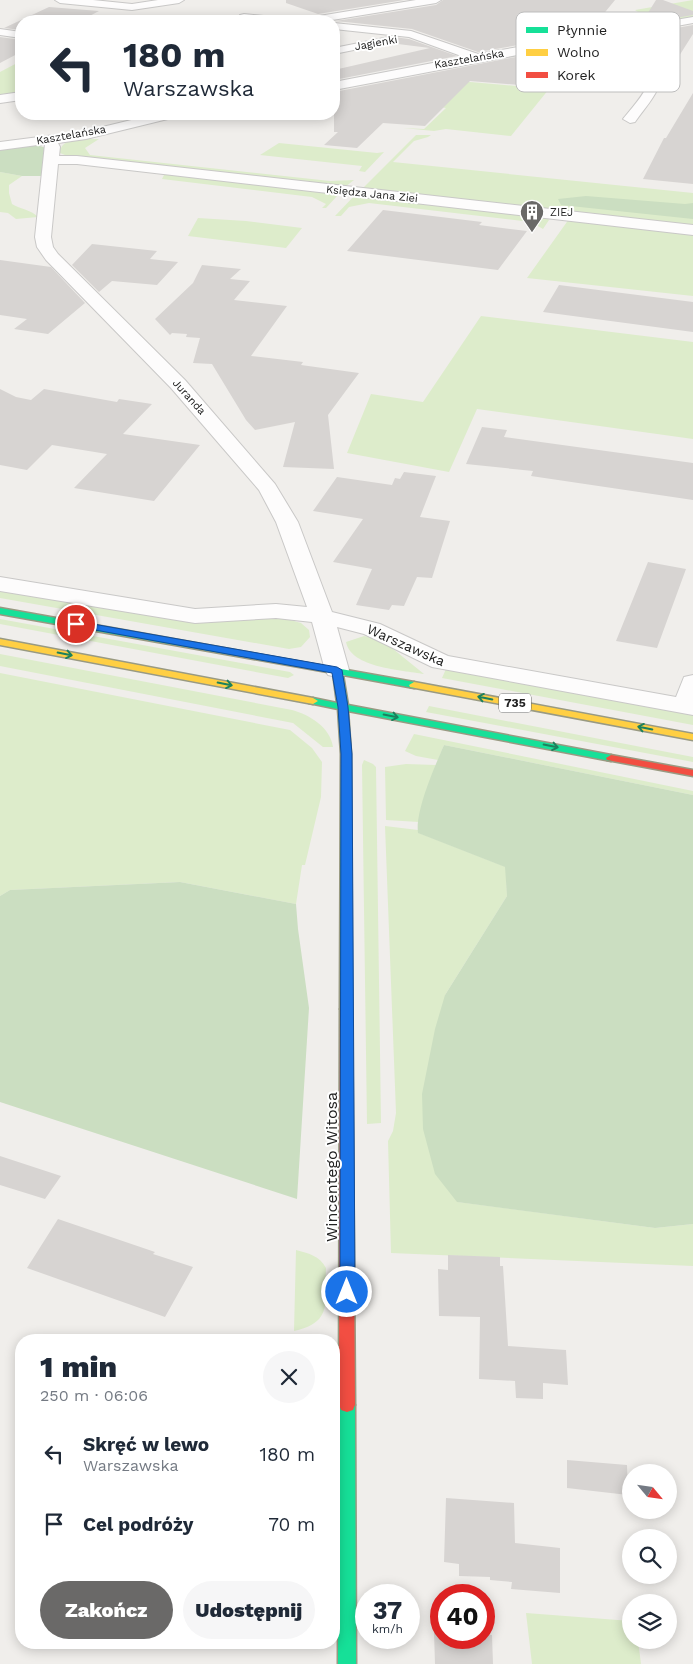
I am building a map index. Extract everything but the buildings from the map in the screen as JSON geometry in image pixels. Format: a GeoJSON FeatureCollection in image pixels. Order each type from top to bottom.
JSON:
{"type":"FeatureCollection","features":[{"type":"Feature","properties":{"kind":"main road","name":"Warszawska"},"geometry":{"type":"LineString","coordinates":[[0,611],[337,670],[693,737]]}},
{"type":"Feature","properties":{"kind":"main road"},"geometry":{"type":"LineString","coordinates":[[0,642],[693,772]]}},
{"type":"Feature","properties":{"kind":"main road","name":"Wincentego Witosa"},"geometry":{"type":"LineString","coordinates":[[337,670],[343,707],[346,754],[347,1664]]}},
{"type":"Feature","properties":{"kind":"street"},"geometry":{"type":"LineString","coordinates":[[60,0],[132,7],[179,0]]}},
{"type":"Feature","properties":{"kind":"street"},"geometry":{"type":"LineString","coordinates":[[340,16],[436,0]]}},
{"type":"Feature","properties":{"kind":"street","name":"Kasztelańska"},"geometry":{"type":"LineString","coordinates":[[680,22],[693,20]]}},
{"type":"Feature","properties":{"kind":"street"},"geometry":{"type":"LineString","coordinates":[[340,27],[418,35],[478,58]]}},
{"type":"Feature","properties":{"kind":"street"},"geometry":{"type":"LineString","coordinates":[[0,32],[15,34]]}},
{"type":"Feature","properties":{"kind":"street","name":"Jagienki"},"geometry":{"type":"LineString","coordinates":[[340,49],[418,35]]}},
{"type":"Feature","properties":{"kind":"street","name":"Kasztelańska"},"geometry":{"type":"LineString","coordinates":[[340,85],[516,51]]}},
{"type":"Feature","properties":{"kind":"street"},"geometry":{"type":"LineString","coordinates":[[630,119],[648,92]]}},
{"type":"Feature","properties":{"kind":"street"},"geometry":{"type":"LineString","coordinates":[[0,99],[15,97]]}},
{"type":"Feature","properties":{"kind":"street","name":"Kasztelańska"},"geometry":{"type":"LineString","coordinates":[[0,146],[86,135],[147,120]]}},
{"type":"Feature","properties":{"kind":"street","name":"Juranda"},"geometry":{"type":"LineString","coordinates":[[50,140],[53,147],[43,224],[45,247],[52,257],[178,384],[268,488],[287,522],[322,616],[337,670]]}},
{"type":"Feature","properties":{"kind":"street","name":"Księdza Jana Ziei"},"geometry":{"type":"LineString","coordinates":[[52,160],[77,160],[693,230]]}},
{"type":"Feature","properties":{"kind":"street","name":"Warszawska"},"geometry":{"type":"LineString","coordinates":[[0,584],[195,616],[276,611],[322,616],[372,629],[441,662],[690,707]]}},
{"type":"Feature","properties":{"kind":"street"},"geometry":{"type":"LineString","coordinates":[[690,707],[693,682]]}},
{"type":"Feature","properties":{"kind":"green space"},"geometry":{"type":"Polygon","coordinates":[[[693,0],[693,19],[680,21],[680,12],[638,12],[635,10],[693,0]]]}},
{"type":"Feature","properties":{"kind":"green space"},"geometry":{"type":"Polygon","coordinates":[[[15,64],[15,95],[0,97],[0,72],[15,64]]]}},
{"type":"Feature","properties":{"kind":"green space"},"geometry":{"type":"Polygon","coordinates":[[[459,81],[516,86],[516,92],[547,92],[511,136],[446,129],[434,131],[403,128],[424,129],[446,108],[434,106],[459,81]]]}},
{"type":"Feature","properties":{"kind":"green space"},"geometry":{"type":"Polygon","coordinates":[[[416,135],[431,135],[414,141],[393,162],[693,193],[693,227],[363,188],[416,135]]]}},
{"type":"Feature","properties":{"kind":"green space"},"geometry":{"type":"Polygon","coordinates":[[[79,139],[99,139],[85,148],[90,155],[330,181],[354,180],[345,187],[70,157],[60,153],[64,144],[79,139]]]}},
{"type":"Feature","properties":{"kind":"green space"},"geometry":{"type":"Polygon","coordinates":[[[279,143],[377,153],[384,152],[365,172],[359,171],[362,166],[260,155],[279,143]]]}},
{"type":"Feature","properties":{"kind":"green space"},"geometry":{"type":"Polygon","coordinates":[[[34,144],[46,148],[47,176],[22,176],[0,172],[0,148],[34,144]]]}},
{"type":"Feature","properties":{"kind":"green space"},"geometry":{"type":"Polygon","coordinates":[[[0,172],[22,176],[9,185],[12,204],[38,217],[16,219],[8,213],[0,212],[0,172]]]}},
{"type":"Feature","properties":{"kind":"green space"},"geometry":{"type":"Polygon","coordinates":[[[165,173],[336,193],[338,195],[326,208],[322,208],[326,204],[312,197],[162,179],[165,173]]]}},
{"type":"Feature","properties":{"kind":"green space"},"geometry":{"type":"Polygon","coordinates":[[[355,195],[547,218],[549,220],[543,229],[531,222],[369,203],[349,207],[341,216],[335,216],[355,195]]]}},
{"type":"Feature","properties":{"kind":"green space"},"geometry":{"type":"Polygon","coordinates":[[[586,196],[685,204],[693,203],[693,219],[561,205],[558,199],[586,196]]]}},
{"type":"Feature","properties":{"kind":"green space"},"geometry":{"type":"Polygon","coordinates":[[[198,218],[246,221],[302,228],[286,248],[188,236],[198,218]]]}},
{"type":"Feature","properties":{"kind":"green space"},"geometry":{"type":"Polygon","coordinates":[[[569,219],[693,233],[693,296],[527,278],[569,219]]]}},
{"type":"Feature","properties":{"kind":"green space"},"geometry":{"type":"Polygon","coordinates":[[[481,316],[693,342],[693,439],[477,409],[449,472],[347,453],[371,394],[423,402],[481,316]]]}},
{"type":"Feature","properties":{"kind":"green space"},"geometry":{"type":"Polygon","coordinates":[[[0,590],[198,622],[283,618],[301,623],[309,630],[310,637],[301,647],[289,649],[0,598],[0,590]]]}},
{"type":"Feature","properties":{"kind":"green space"},"geometry":{"type":"Polygon","coordinates":[[[0,619],[290,672],[294,675],[288,678],[0,624],[0,619]]]}},
{"type":"Feature","properties":{"kind":"green space"},"geometry":{"type":"Polygon","coordinates":[[[364,636],[382,640],[424,674],[379,666],[357,657],[350,651],[346,642],[364,636]]]}},
{"type":"Feature","properties":{"kind":"green space"},"geometry":{"type":"Polygon","coordinates":[[[0,654],[292,710],[306,715],[318,723],[328,733],[333,747],[323,747],[293,723],[0,666],[0,654]]]}},
{"type":"Feature","properties":{"kind":"green space"},"geometry":{"type":"Polygon","coordinates":[[[446,669],[693,714],[693,725],[442,678],[446,669]]]}},
{"type":"Feature","properties":{"kind":"green space"},"geometry":{"type":"Polygon","coordinates":[[[0,673],[290,730],[312,748],[322,762],[321,797],[305,865],[302,865],[296,904],[180,882],[10,890],[0,896],[0,673]]]}},
{"type":"Feature","properties":{"kind":"green space"},"geometry":{"type":"Polygon","coordinates":[[[429,706],[693,757],[693,762],[426,712],[429,706]]]}},
{"type":"Feature","properties":{"kind":"green space"},"geometry":{"type":"Polygon","coordinates":[[[414,734],[693,791],[693,795],[444,745],[438,760],[416,756],[405,751],[414,734]]]}},
{"type":"Feature","properties":{"kind":"green space"},"geometry":{"type":"Polygon","coordinates":[[[444,745],[693,795],[693,1224],[655,1228],[457,1202],[435,1174],[423,1129],[422,1094],[435,1029],[445,995],[507,896],[505,867],[418,833],[423,801],[444,745]]]}},
{"type":"Feature","properties":{"kind":"green space"},"geometry":{"type":"Polygon","coordinates":[[[364,760],[376,767],[381,1123],[367,1124],[362,765],[364,760]]]}},
{"type":"Feature","properties":{"kind":"green space"},"geometry":{"type":"Polygon","coordinates":[[[406,764],[436,765],[427,789],[419,822],[386,820],[385,767],[406,764]]]}},
{"type":"Feature","properties":{"kind":"green space"},"geometry":{"type":"Polygon","coordinates":[[[385,826],[418,830],[419,833],[506,867],[507,896],[445,995],[458,1202],[655,1228],[693,1224],[693,1266],[391,1253],[388,1141],[393,1131],[396,1113],[385,826]]]}},
{"type":"Feature","properties":{"kind":"green space"},"geometry":{"type":"Polygon","coordinates":[[[180,882],[296,904],[309,1008],[297,1199],[0,1102],[0,896],[10,890],[180,882]]]}},
{"type":"Feature","properties":{"kind":"green space"},"geometry":{"type":"Polygon","coordinates":[[[296,1250],[313,1256],[326,1268],[326,1301],[321,1316],[316,1322],[294,1331],[296,1250]]]}},
{"type":"Feature","properties":{"kind":"green space"},"geometry":{"type":"Polygon","coordinates":[[[526,1613],[622,1620],[622,1649],[639,1649],[641,1664],[532,1664],[526,1613]]]}},
{"type":"Feature","properties":{"kind":"traffic: fast"},"geometry":{"type":"LineString","coordinates":[[0,611],[414,685]]}},
{"type":"Feature","properties":{"kind":"traffic: fast"},"geometry":{"type":"LineString","coordinates":[[337,670],[343,707],[346,754],[346,1009]]}},
{"type":"Feature","properties":{"kind":"traffic: fast"},"geometry":{"type":"LineString","coordinates":[[313,701],[611,758]]}},
{"type":"Feature","properties":{"kind":"traffic: fast"},"geometry":{"type":"LineString","coordinates":[[347,1405],[347,1664]]}},
{"type":"Feature","properties":{"kind":"traffic: slow"},"geometry":{"type":"LineString","coordinates":[[0,642],[313,701]]}},
{"type":"Feature","properties":{"kind":"traffic: slow"},"geometry":{"type":"LineString","coordinates":[[414,685],[693,737]]}},
{"type":"Feature","properties":{"kind":"traffic: jam"},"geometry":{"type":"LineString","coordinates":[[611,758],[693,773]]}},
{"type":"Feature","properties":{"kind":"traffic: jam"},"geometry":{"type":"LineString","coordinates":[[346,1009],[347,1405]]}},
{"type":"Feature","properties":{"kind":"place","name":"ZIEJ"},"geometry":{"type":"Point","coordinates":[532,233]}},
{"type":"Feature","properties":{"kind":"route"},"geometry":{"type":"LineString","coordinates":[[76,624],[337,670],[343,707],[346,754],[347,1292]]}}]}
